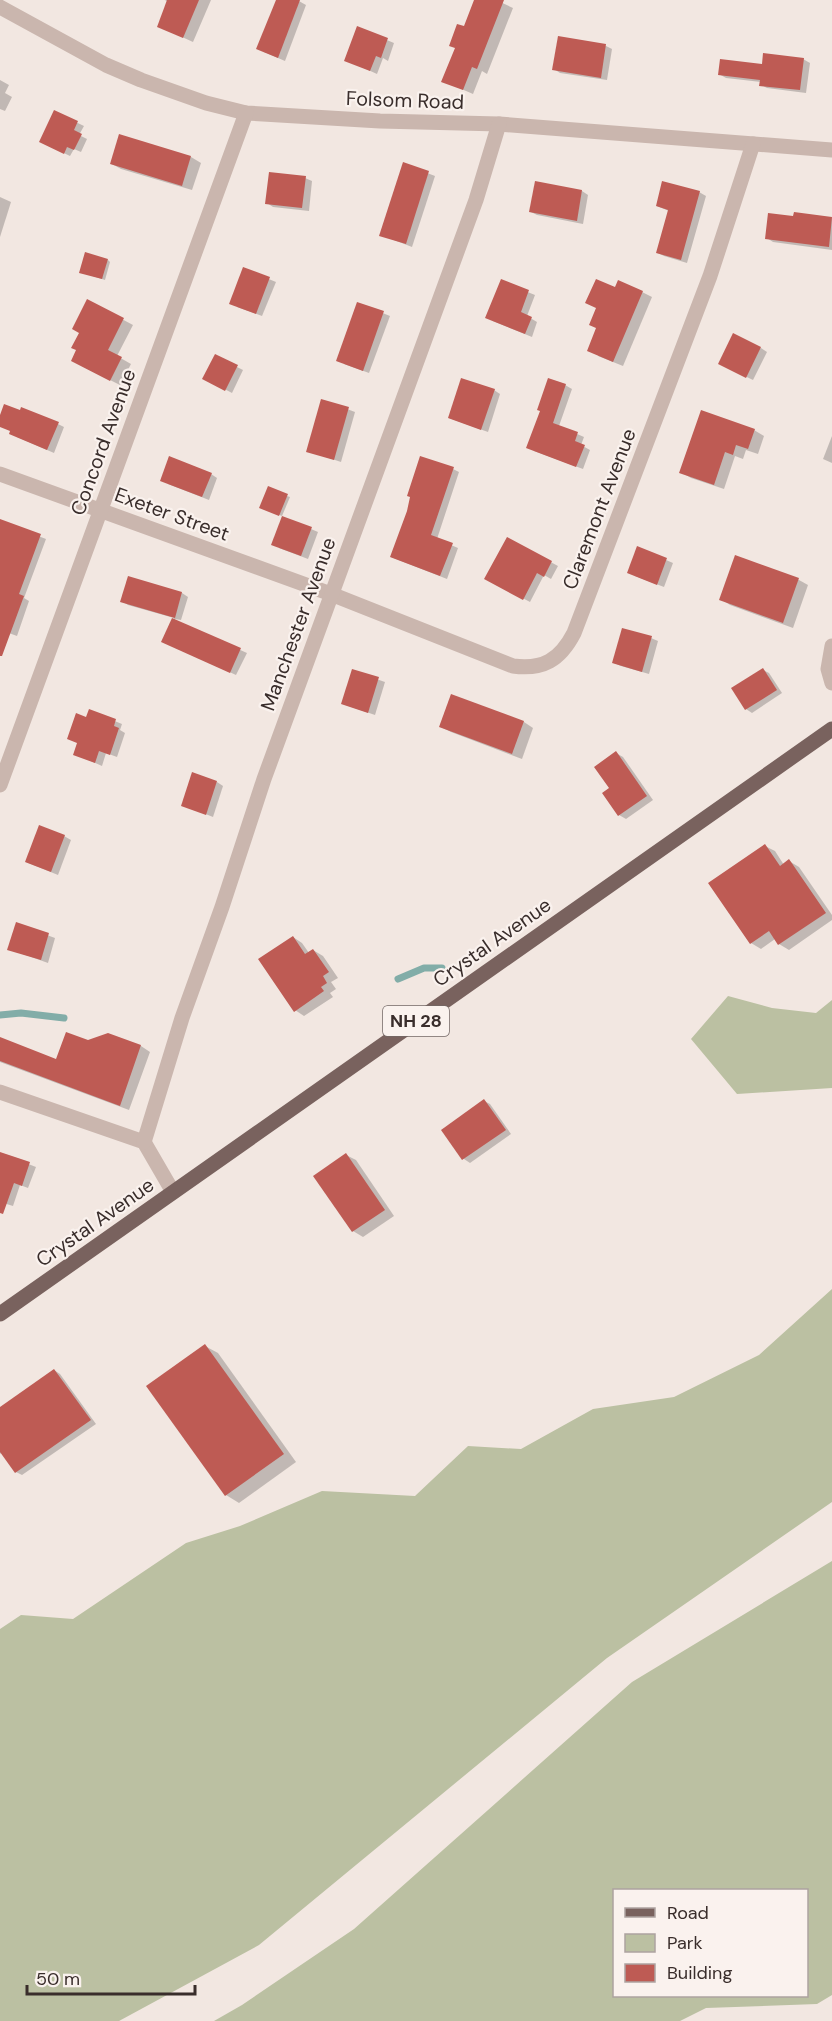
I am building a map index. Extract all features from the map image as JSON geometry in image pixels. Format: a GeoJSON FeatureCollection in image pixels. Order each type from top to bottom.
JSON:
{"type":"FeatureCollection","features":[{"type":"Feature","properties":{"kind":"main road","name":"Crystal Avenue"},"geometry":{"type":"LineString","coordinates":[[0,1314],[832,729]]}},
{"type":"Feature","properties":{"kind":"street","name":"Folsom Road"},"geometry":{"type":"LineString","coordinates":[[0,7],[106,64],[141,80],[206,103],[246,113],[380,121],[499,124],[832,150]]}},
{"type":"Feature","properties":{"kind":"street","name":"Concord Avenue"},"geometry":{"type":"LineString","coordinates":[[0,785],[246,113]]}},
{"type":"Feature","properties":{"kind":"street","name":"Manchester Avenue"},"geometry":{"type":"LineString","coordinates":[[144,1142],[182,1018],[222,907],[264,779],[476,200],[499,124]]}},
{"type":"Feature","properties":{"kind":"street","name":"Claremont Avenue"},"geometry":{"type":"LineString","coordinates":[[331,594],[513,666],[536,666],[560,655],[574,633],[683,351],[753,144]]}},
{"type":"Feature","properties":{"kind":"street","name":"Exeter Street"},"geometry":{"type":"LineString","coordinates":[[0,474],[331,594]]}},
{"type":"Feature","properties":{"kind":"street"},"geometry":{"type":"LineString","coordinates":[[832,646],[828,669],[832,683]]}},
{"type":"Feature","properties":{"kind":"street"},"geometry":{"type":"LineString","coordinates":[[0,1092],[144,1142],[173,1192]]}},
{"type":"Feature","properties":{"kind":"green space"},"geometry":{"type":"Polygon","coordinates":[[[728,996],[772,1008],[816,1013],[832,1000],[832,1088],[737,1094],[691,1039],[728,996]]]}},
{"type":"Feature","properties":{"kind":"green space"},"geometry":{"type":"Polygon","coordinates":[[[832,1289],[832,1502],[607,1658],[259,1945],[119,2021],[0,2021],[0,1629],[21,1615],[73,1619],[186,1543],[240,1526],[322,1491],[415,1496],[468,1446],[521,1449],[593,1409],[674,1397],[759,1355],[832,1289]]]}},
{"type":"Feature","properties":{"kind":"green space"},"geometry":{"type":"Polygon","coordinates":[[[832,1561],[832,1995],[817,2004],[706,2008],[680,2021],[214,2021],[242,2005],[354,1929],[632,1682],[832,1561]]]}},
{"type":"Feature","properties":{"kind":"building"},"geometry":{"type":"Polygon","coordinates":[[[167,0],[199,0],[183,38],[157,27],[167,0]]]}},
{"type":"Feature","properties":{"kind":"building"},"geometry":{"type":"Polygon","coordinates":[[[276,0],[300,0],[278,58],[256,49],[276,0]]]}},
{"type":"Feature","properties":{"kind":"building"},"geometry":{"type":"Polygon","coordinates":[[[474,0],[504,0],[477,69],[472,67],[463,90],[441,82],[455,48],[449,46],[457,24],[464,26],[474,0]]]}},
{"type":"Feature","properties":{"kind":"building"},"geometry":{"type":"Polygon","coordinates":[[[357,26],[388,38],[381,58],[376,56],[370,71],[344,61],[357,26]]]}},
{"type":"Feature","properties":{"kind":"building"},"geometry":{"type":"Polygon","coordinates":[[[558,36],[606,44],[601,78],[552,70],[558,36]]]}},
{"type":"Feature","properties":{"kind":"building"},"geometry":{"type":"Polygon","coordinates":[[[763,53],[804,58],[800,90],[759,86],[760,80],[718,75],[720,59],[762,64],[763,53]]]}},
{"type":"Feature","properties":{"kind":"building"},"geometry":{"type":"Polygon","coordinates":[[[54,110],[78,121],[74,130],[82,134],[74,150],[67,147],[64,154],[39,142],[54,110]]]}},
{"type":"Feature","properties":{"kind":"building"},"geometry":{"type":"Polygon","coordinates":[[[119,134],[191,156],[182,186],[110,164],[119,134]]]}},
{"type":"Feature","properties":{"kind":"building"},"geometry":{"type":"Polygon","coordinates":[[[403,162],[429,171],[406,244],[379,236],[403,162]]]}},
{"type":"Feature","properties":{"kind":"building"},"geometry":{"type":"Polygon","coordinates":[[[269,172],[306,176],[302,208],[265,204],[269,172]]]}},
{"type":"Feature","properties":{"kind":"building"},"geometry":{"type":"Polygon","coordinates":[[[535,181],[582,190],[577,221],[529,212],[535,181]]]}},
{"type":"Feature","properties":{"kind":"building"},"geometry":{"type":"Polygon","coordinates":[[[662,181],[700,191],[681,260],[656,253],[668,210],[656,206],[662,181]]]}},
{"type":"Feature","properties":{"kind":"building"},"geometry":{"type":"Polygon","coordinates":[[[794,212],[832,217],[829,247],[765,239],[768,213],[793,216],[794,212]]]}},
{"type":"Feature","properties":{"kind":"building"},"geometry":{"type":"Polygon","coordinates":[[[85,252],[108,259],[102,279],[79,273],[85,252]]]}},
{"type":"Feature","properties":{"kind":"building"},"geometry":{"type":"Polygon","coordinates":[[[243,267],[270,277],[256,314],[229,304],[243,267]]]}},
{"type":"Feature","properties":{"kind":"building"},"geometry":{"type":"Polygon","coordinates":[[[501,279],[529,290],[521,312],[532,317],[525,334],[485,318],[501,279]]]}},
{"type":"Feature","properties":{"kind":"building"},"geometry":{"type":"Polygon","coordinates":[[[596,279],[615,287],[618,280],[643,291],[613,362],[587,351],[596,328],[589,325],[596,308],[585,303],[596,279]]]}},
{"type":"Feature","properties":{"kind":"building"},"geometry":{"type":"Polygon","coordinates":[[[87,299],[124,318],[108,350],[122,357],[110,381],[71,361],[76,350],[71,348],[79,333],[72,329],[87,299]]]}},
{"type":"Feature","properties":{"kind":"building"},"geometry":{"type":"Polygon","coordinates":[[[357,302],[384,311],[363,371],[336,361],[357,302]]]}},
{"type":"Feature","properties":{"kind":"building"},"geometry":{"type":"Polygon","coordinates":[[[733,333],[761,347],[746,378],[718,364],[733,333]]]}},
{"type":"Feature","properties":{"kind":"building"},"geometry":{"type":"Polygon","coordinates":[[[215,354],[238,365],[225,391],[202,379],[215,354]]]}},
{"type":"Feature","properties":{"kind":"building"},"geometry":{"type":"Polygon","coordinates":[[[461,378],[495,389],[481,430],[448,418],[461,378]]]}},
{"type":"Feature","properties":{"kind":"building"},"geometry":{"type":"Polygon","coordinates":[[[548,378],[566,384],[553,423],[578,432],[575,441],[585,445],[576,467],[526,448],[540,411],[537,410],[548,378]]]}},
{"type":"Feature","properties":{"kind":"building"},"geometry":{"type":"Polygon","coordinates":[[[321,399],[349,407],[334,460],[306,452],[321,399]]]}},
{"type":"Feature","properties":{"kind":"building"},"geometry":{"type":"Polygon","coordinates":[[[4,404],[20,410],[21,407],[59,422],[47,450],[9,434],[10,431],[0,427],[0,415],[4,404]]]}},
{"type":"Feature","properties":{"kind":"building"},"geometry":{"type":"Polygon","coordinates":[[[701,410],[755,429],[748,449],[736,445],[733,455],[725,452],[714,485],[679,473],[701,410]]]}},
{"type":"Feature","properties":{"kind":"building"},"geometry":{"type":"Polygon","coordinates":[[[169,456],[212,473],[202,497],[160,481],[169,456]]]}},
{"type":"Feature","properties":{"kind":"building"},"geometry":{"type":"Polygon","coordinates":[[[420,456],[454,467],[431,535],[453,543],[440,576],[390,557],[407,511],[410,497],[407,496],[420,456]]]}},
{"type":"Feature","properties":{"kind":"building"},"geometry":{"type":"Polygon","coordinates":[[[268,486],[288,494],[279,516],[259,508],[268,486]]]}},
{"type":"Feature","properties":{"kind":"building"},"geometry":{"type":"Polygon","coordinates":[[[282,516],[312,527],[301,556],[271,545],[282,516]]]}},
{"type":"Feature","properties":{"kind":"building"},"geometry":{"type":"Polygon","coordinates":[[[0,519],[41,534],[19,594],[24,596],[2,656],[0,656],[0,519]]]}},
{"type":"Feature","properties":{"kind":"building"},"geometry":{"type":"Polygon","coordinates":[[[507,537],[552,561],[544,577],[537,573],[523,600],[484,579],[507,537]]]}},
{"type":"Feature","properties":{"kind":"building"},"geometry":{"type":"Polygon","coordinates":[[[637,546],[667,558],[657,585],[627,573],[637,546]]]}},
{"type":"Feature","properties":{"kind":"building"},"geometry":{"type":"Polygon","coordinates":[[[735,555],[799,578],[783,623],[719,600],[735,555]]]}},
{"type":"Feature","properties":{"kind":"building"},"geometry":{"type":"Polygon","coordinates":[[[128,576],[182,592],[175,618],[120,602],[128,576]]]}},
{"type":"Feature","properties":{"kind":"building"},"geometry":{"type":"Polygon","coordinates":[[[172,618],[241,648],[230,673],[161,642],[172,618]]]}},
{"type":"Feature","properties":{"kind":"building"},"geometry":{"type":"Polygon","coordinates":[[[622,628],[652,636],[642,672],[612,663],[622,628]]]}},
{"type":"Feature","properties":{"kind":"building"},"geometry":{"type":"Polygon","coordinates":[[[763,668],[777,690],[745,710],[731,688],[763,668]]]}},
{"type":"Feature","properties":{"kind":"building"},"geometry":{"type":"Polygon","coordinates":[[[352,669],[379,677],[368,713],[341,704],[352,669]]]}},
{"type":"Feature","properties":{"kind":"building"},"geometry":{"type":"Polygon","coordinates":[[[451,694],[524,721],[512,754],[439,727],[451,694]]]}},
{"type":"Feature","properties":{"kind":"building"},"geometry":{"type":"Polygon","coordinates":[[[89,709],[116,719],[114,726],[119,728],[110,755],[99,751],[95,763],[73,755],[77,743],[67,739],[76,713],[86,717],[89,709]]]}},
{"type":"Feature","properties":{"kind":"building"},"geometry":{"type":"Polygon","coordinates":[[[616,751],[647,796],[618,816],[602,793],[609,788],[594,767],[616,751]]]}},
{"type":"Feature","properties":{"kind":"building"},"geometry":{"type":"Polygon","coordinates":[[[192,772],[217,781],[206,815],[181,806],[192,772]]]}},
{"type":"Feature","properties":{"kind":"building"},"geometry":{"type":"Polygon","coordinates":[[[39,825],[65,835],[51,872],[25,862],[39,825]]]}},
{"type":"Feature","properties":{"kind":"building"},"geometry":{"type":"Polygon","coordinates":[[[765,844],[780,866],[789,859],[826,913],[778,945],[769,931],[750,944],[708,883],[765,844]]]}},
{"type":"Feature","properties":{"kind":"building"},"geometry":{"type":"Polygon","coordinates":[[[16,922],[49,933],[41,960],[7,950],[16,922]]]}},
{"type":"Feature","properties":{"kind":"building"},"geometry":{"type":"Polygon","coordinates":[[[293,936],[305,954],[313,949],[329,972],[323,976],[327,983],[321,987],[324,991],[294,1012],[258,959],[293,936]]]}},
{"type":"Feature","properties":{"kind":"building"},"geometry":{"type":"Polygon","coordinates":[[[66,1032],[88,1040],[108,1033],[141,1045],[120,1106],[0,1061],[0,1037],[56,1059],[66,1032]]]}},
{"type":"Feature","properties":{"kind":"building"},"geometry":{"type":"Polygon","coordinates":[[[484,1099],[506,1130],[462,1160],[441,1130],[484,1099]]]}},
{"type":"Feature","properties":{"kind":"building"},"geometry":{"type":"Polygon","coordinates":[[[0,1152],[30,1162],[22,1186],[14,1183],[3,1214],[0,1213],[0,1152]]]}},
{"type":"Feature","properties":{"kind":"building"},"geometry":{"type":"Polygon","coordinates":[[[346,1153],[385,1210],[352,1232],[313,1176],[346,1153]]]}},
{"type":"Feature","properties":{"kind":"building"},"geometry":{"type":"Polygon","coordinates":[[[205,1344],[284,1454],[225,1496],[146,1386],[205,1344]]]}},
{"type":"Feature","properties":{"kind":"building"},"geometry":{"type":"Polygon","coordinates":[[[54,1369],[91,1420],[15,1473],[0,1452],[0,1407],[54,1369]]]}},
{"type":"Feature","properties":{"kind":"waterway"},"geometry":{"type":"LineString","coordinates":[[398,979],[424,968],[442,968]]}},
{"type":"Feature","properties":{"kind":"waterway"},"geometry":{"type":"LineString","coordinates":[[0,1015],[21,1013],[64,1018]]}}]}
